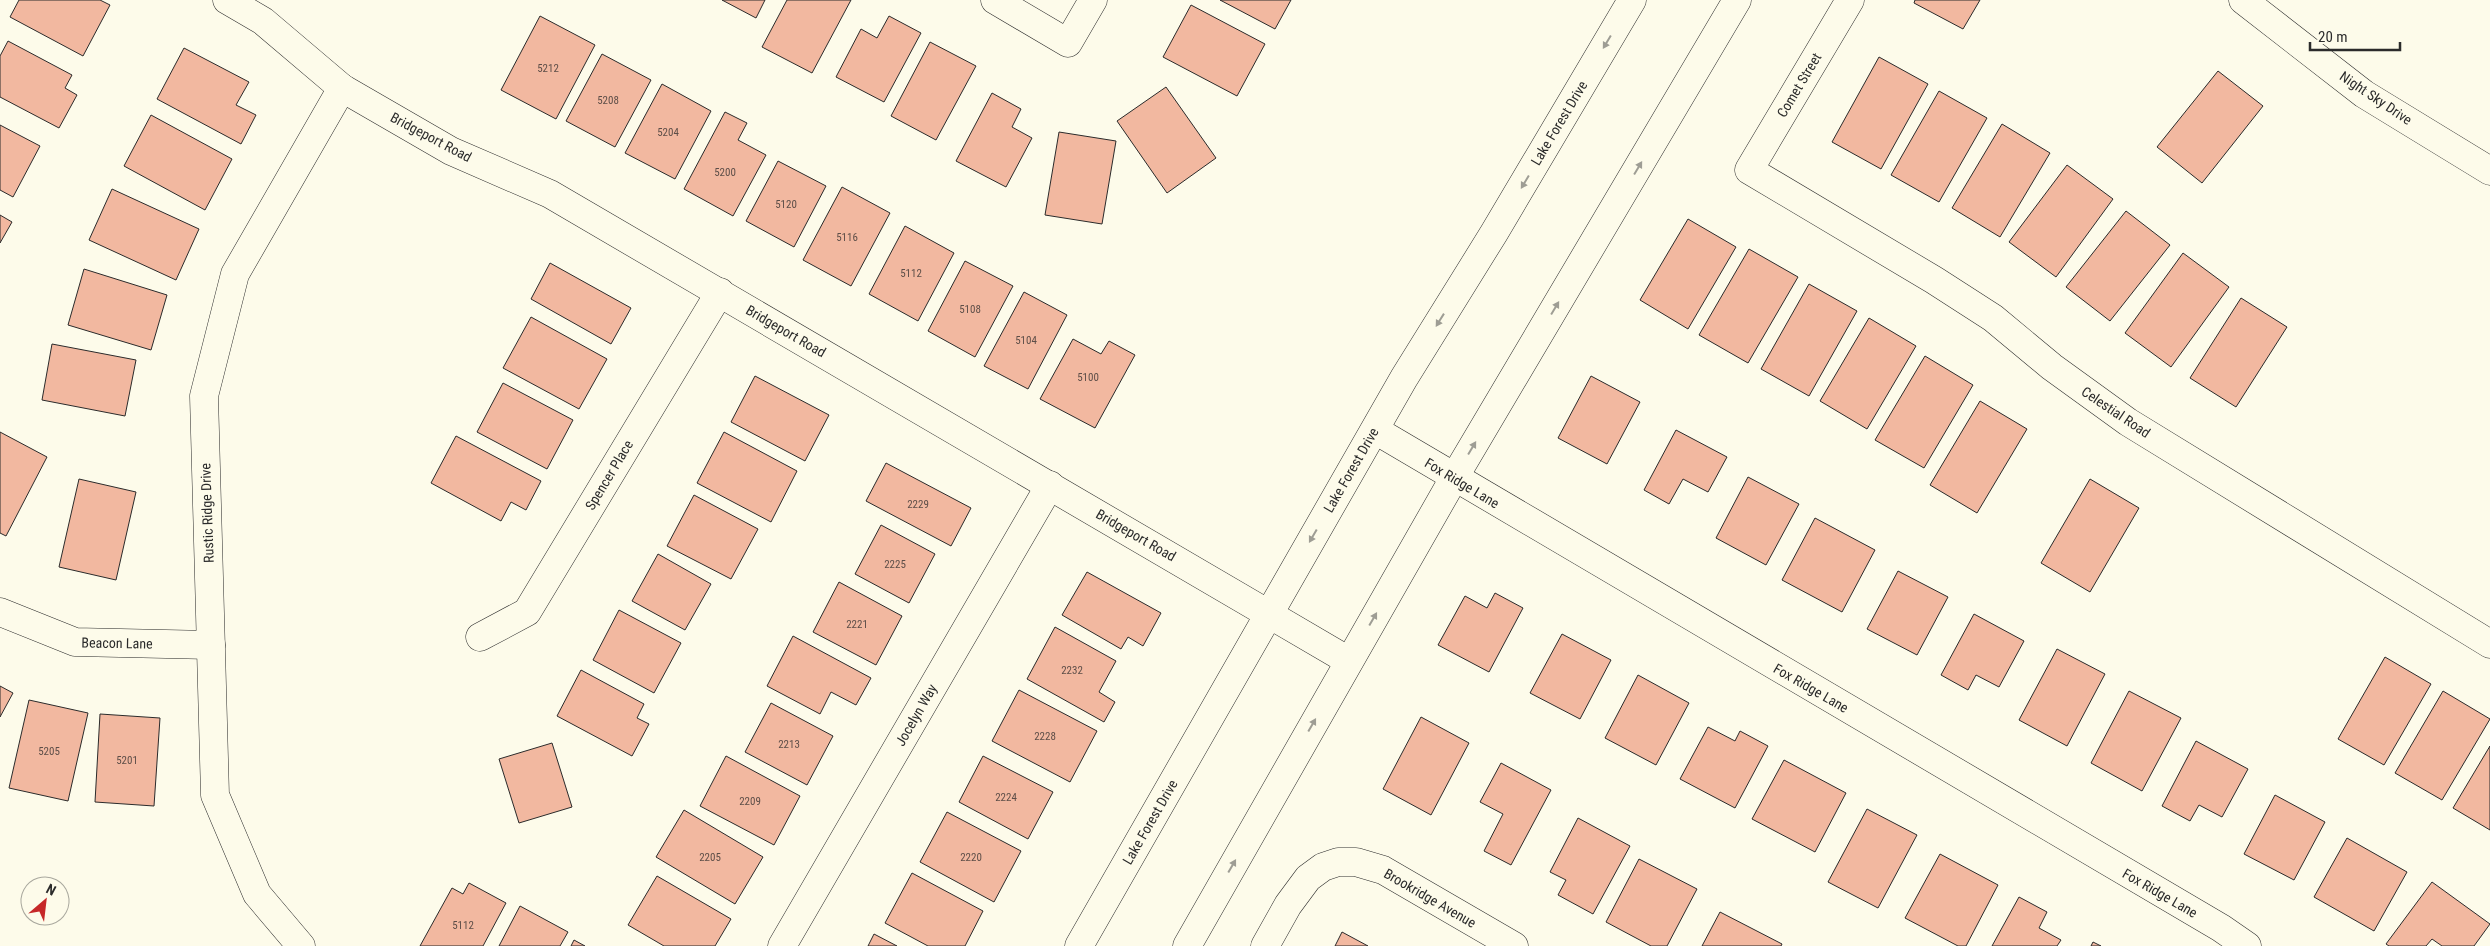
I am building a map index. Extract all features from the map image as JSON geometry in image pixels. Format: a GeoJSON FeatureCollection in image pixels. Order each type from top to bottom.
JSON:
{"type":"FeatureCollection","features":[{"type":"Feature","properties":{"kind":"street","name":"Bridgeport Road"},"geometry":{"type":"LineString","coordinates":[[227,0],[263,21],[342,88],[451,151],[550,194],[1349,661]]}},
{"type":"Feature","properties":{"kind":"street"},"geometry":{"type":"LineString","coordinates":[[995,0],[1068,43],[1093,0]]}},
{"type":"Feature","properties":{"kind":"street","name":"Lake Forest Drive"},"geometry":{"type":"LineString","coordinates":[[1079,946],[1374,430],[1632,0]]}},
{"type":"Feature","properties":{"kind":"street"},"geometry":{"type":"LineString","coordinates":[[1187,946],[1454,478],[1737,0]]}},
{"type":"Feature","properties":{"kind":"street","name":"Comet Street"},"geometry":{"type":"LineString","coordinates":[[1749,170],[1850,0]]}},
{"type":"Feature","properties":{"kind":"street","name":"Night Sky Drive"},"geometry":{"type":"LineString","coordinates":[[2243,0],[2364,94],[2490,171]]}},
{"type":"Feature","properties":{"kind":"street","name":"Rustic Ridge Drive"},"geometry":{"type":"LineString","coordinates":[[301,946],[257,894],[215,795],[204,396],[235,274],[342,88]]}},
{"type":"Feature","properties":{"kind":"street","name":"Celestial Road"},"geometry":{"type":"LineString","coordinates":[[1749,170],[1934,280],[1993,318],[2052,367],[2128,422],[2490,644]]}},
{"type":"Feature","properties":{"kind":"street","name":"Spencer Place"},"geometry":{"type":"LineString","coordinates":[[480,637],[527,612],[720,292]]}},
{"type":"Feature","properties":{"kind":"street","name":"Fox Ridge Lane"},"geometry":{"type":"LineString","coordinates":[[1374,430],[2221,928],[2247,946]]}},
{"type":"Feature","properties":{"kind":"street","name":"Jocelyn Way"},"geometry":{"type":"LineString","coordinates":[[782,946],[1050,485]]}},
{"type":"Feature","properties":{"kind":"street","name":"Beacon Lane"},"geometry":{"type":"LineString","coordinates":[[0,612],[75,642],[211,645]]}},
{"type":"Feature","properties":{"kind":"street","name":"Brookridge Avenue"},"geometry":{"type":"LineString","coordinates":[[1265,946],[1288,905],[1308,878],[1324,867],[1338,862],[1356,862],[1383,870],[1514,946]]}},
{"type":"Feature","properties":{"kind":"building"},"geometry":{"type":"Polygon","coordinates":[[[19,0],[100,0],[110,5],[83,56],[10,17],[19,0]]]}},
{"type":"Feature","properties":{"kind":"building"},"geometry":{"type":"Polygon","coordinates":[[[722,0],[765,0],[756,18],[722,0]]]}},
{"type":"Feature","properties":{"kind":"building"},"geometry":{"type":"Polygon","coordinates":[[[787,0],[851,0],[812,73],[762,47],[787,0]]]}},
{"type":"Feature","properties":{"kind":"building"},"geometry":{"type":"Polygon","coordinates":[[[1220,0],[1291,0],[1275,29],[1220,0]]]}},
{"type":"Feature","properties":{"kind":"building"},"geometry":{"type":"Polygon","coordinates":[[[1915,0],[1980,0],[1963,29],[1914,3],[1915,0]]]}},
{"type":"Feature","properties":{"kind":"building"},"geometry":{"type":"Polygon","coordinates":[[[1191,5],[1265,44],[1237,96],[1163,57],[1191,5]]]}},
{"type":"Feature","properties":{"kind":"building"},"geometry":{"type":"Polygon","coordinates":[[[540,16],[595,45],[556,119],[501,90],[540,16]]]}},
{"type":"Feature","properties":{"kind":"building"},"geometry":{"type":"Polygon","coordinates":[[[889,16],[921,33],[884,102],[836,77],[861,29],[877,38],[889,16]]]}},
{"type":"Feature","properties":{"kind":"building"},"geometry":{"type":"Polygon","coordinates":[[[8,41],[72,75],[65,88],[77,95],[59,128],[0,97],[0,56],[8,41]]]}},
{"type":"Feature","properties":{"kind":"building"},"geometry":{"type":"Polygon","coordinates":[[[930,42],[976,66],[936,140],[891,116],[930,42]]]}},
{"type":"Feature","properties":{"kind":"building"},"geometry":{"type":"Polygon","coordinates":[[[184,48],[249,82],[236,105],[256,115],[241,144],[157,99],[184,48]]]}},
{"type":"Feature","properties":{"kind":"building"},"geometry":{"type":"Polygon","coordinates":[[[602,54],[651,80],[615,147],[566,121],[602,54]]]}},
{"type":"Feature","properties":{"kind":"building"},"geometry":{"type":"Polygon","coordinates":[[[1879,57],[1928,84],[1881,169],[1832,142],[1879,57]]]}},
{"type":"Feature","properties":{"kind":"building"},"geometry":{"type":"Polygon","coordinates":[[[2218,71],[2263,106],[2202,183],[2157,147],[2218,71]]]}},
{"type":"Feature","properties":{"kind":"building"},"geometry":{"type":"Polygon","coordinates":[[[662,84],[711,111],[675,179],[625,153],[662,84]]]}},
{"type":"Feature","properties":{"kind":"building"},"geometry":{"type":"Polygon","coordinates":[[[1166,87],[1216,158],[1167,193],[1117,121],[1166,87]]]}},
{"type":"Feature","properties":{"kind":"building"},"geometry":{"type":"Polygon","coordinates":[[[1939,91],[1987,118],[1939,202],[1891,175],[1939,91]]]}},
{"type":"Feature","properties":{"kind":"building"},"geometry":{"type":"Polygon","coordinates":[[[992,93],[1021,109],[1012,127],[1032,138],[1006,187],[956,161],[992,93]]]}},
{"type":"Feature","properties":{"kind":"building"},"geometry":{"type":"Polygon","coordinates":[[[725,112],[747,123],[738,140],[766,155],[733,216],[684,189],[725,112]]]}},
{"type":"Feature","properties":{"kind":"building"},"geometry":{"type":"Polygon","coordinates":[[[151,115],[232,159],[205,210],[124,166],[151,115]]]}},
{"type":"Feature","properties":{"kind":"building"},"geometry":{"type":"Polygon","coordinates":[[[2002,124],[2050,153],[2000,237],[1952,208],[2002,124]]]}},
{"type":"Feature","properties":{"kind":"building"},"geometry":{"type":"Polygon","coordinates":[[[0,125],[40,146],[13,197],[0,190],[0,125]]]}},
{"type":"Feature","properties":{"kind":"building"},"geometry":{"type":"Polygon","coordinates":[[[1059,132],[1116,141],[1102,224],[1045,215],[1059,132]]]}},
{"type":"Feature","properties":{"kind":"building"},"geometry":{"type":"Polygon","coordinates":[[[778,161],[826,186],[794,247],[746,221],[778,161]]]}},
{"type":"Feature","properties":{"kind":"building"},"geometry":{"type":"Polygon","coordinates":[[[2067,165],[2113,199],[2056,277],[2009,242],[2067,165]]]}},
{"type":"Feature","properties":{"kind":"building"},"geometry":{"type":"Polygon","coordinates":[[[842,187],[890,213],[851,286],[803,260],[842,187]]]}},
{"type":"Feature","properties":{"kind":"building"},"geometry":{"type":"Polygon","coordinates":[[[112,189],[199,229],[176,280],[89,240],[112,189]]]}},
{"type":"Feature","properties":{"kind":"building"},"geometry":{"type":"Polygon","coordinates":[[[2126,211],[2170,245],[2110,321],[2066,287],[2126,211]]]}},
{"type":"Feature","properties":{"kind":"building"},"geometry":{"type":"Polygon","coordinates":[[[0,215],[12,222],[0,243],[0,215]]]}},
{"type":"Feature","properties":{"kind":"building"},"geometry":{"type":"Polygon","coordinates":[[[1688,219],[1736,247],[1688,329],[1640,300],[1688,219]]]}},
{"type":"Feature","properties":{"kind":"building"},"geometry":{"type":"Polygon","coordinates":[[[905,226],[954,253],[918,321],[869,294],[905,226]]]}},
{"type":"Feature","properties":{"kind":"building"},"geometry":{"type":"Polygon","coordinates":[[[1749,249],[1798,277],[1748,363],[1699,335],[1749,249]]]}},
{"type":"Feature","properties":{"kind":"building"},"geometry":{"type":"Polygon","coordinates":[[[2183,253],[2229,287],[2171,367],[2125,333],[2183,253]]]}},
{"type":"Feature","properties":{"kind":"building"},"geometry":{"type":"Polygon","coordinates":[[[965,261],[1013,286],[975,357],[928,331],[965,261]]]}},
{"type":"Feature","properties":{"kind":"building"},"geometry":{"type":"Polygon","coordinates":[[[550,263],[631,308],[611,344],[531,299],[550,263]]]}},
{"type":"Feature","properties":{"kind":"building"},"geometry":{"type":"Polygon","coordinates":[[[84,269],[167,295],[151,350],[68,325],[84,269]]]}},
{"type":"Feature","properties":{"kind":"building"},"geometry":{"type":"Polygon","coordinates":[[[1809,284],[1857,311],[1809,396],[1761,369],[1809,284]]]}},
{"type":"Feature","properties":{"kind":"building"},"geometry":{"type":"Polygon","coordinates":[[[1024,292],[1067,315],[1028,389],[984,366],[1024,292]]]}},
{"type":"Feature","properties":{"kind":"building"},"geometry":{"type":"Polygon","coordinates":[[[2241,298],[2287,327],[2236,407],[2190,378],[2241,298]]]}},
{"type":"Feature","properties":{"kind":"building"},"geometry":{"type":"Polygon","coordinates":[[[531,317],[607,359],[579,409],[503,368],[531,317]]]}},
{"type":"Feature","properties":{"kind":"building"},"geometry":{"type":"Polygon","coordinates":[[[1869,318],[1916,346],[1867,429],[1820,401],[1869,318]]]}},
{"type":"Feature","properties":{"kind":"building"},"geometry":{"type":"Polygon","coordinates":[[[1073,339],[1101,354],[1109,341],[1135,355],[1095,428],[1040,399],[1073,339]]]}},
{"type":"Feature","properties":{"kind":"building"},"geometry":{"type":"Polygon","coordinates":[[[52,344],[136,360],[125,416],[42,400],[52,344]]]}},
{"type":"Feature","properties":{"kind":"building"},"geometry":{"type":"Polygon","coordinates":[[[1925,356],[1973,385],[1924,468],[1875,440],[1925,356]]]}},
{"type":"Feature","properties":{"kind":"building"},"geometry":{"type":"Polygon","coordinates":[[[755,376],[829,415],[805,461],[731,422],[755,376]]]}},
{"type":"Feature","properties":{"kind":"building"},"geometry":{"type":"Polygon","coordinates":[[[1591,376],[1640,402],[1607,464],[1558,438],[1591,376]]]}},
{"type":"Feature","properties":{"kind":"building"},"geometry":{"type":"Polygon","coordinates":[[[503,383],[573,420],[547,469],[477,432],[503,383]]]}},
{"type":"Feature","properties":{"kind":"building"},"geometry":{"type":"Polygon","coordinates":[[[1980,401],[2027,429],[1977,513],[1930,485],[1980,401]]]}},
{"type":"Feature","properties":{"kind":"building"},"geometry":{"type":"Polygon","coordinates":[[[1676,430],[1727,457],[1708,492],[1683,479],[1669,504],[1644,490],[1676,430]]]}},
{"type":"Feature","properties":{"kind":"building"},"geometry":{"type":"Polygon","coordinates":[[[0,432],[47,457],[6,536],[0,533],[0,432]]]}},
{"type":"Feature","properties":{"kind":"building"},"geometry":{"type":"Polygon","coordinates":[[[724,432],[797,471],[771,522],[697,483],[724,432]]]}},
{"type":"Feature","properties":{"kind":"building"},"geometry":{"type":"Polygon","coordinates":[[[456,436],[541,481],[526,510],[511,502],[501,521],[431,483],[456,436]]]}},
{"type":"Feature","properties":{"kind":"building"},"geometry":{"type":"Polygon","coordinates":[[[886,463],[971,508],[951,546],[866,501],[886,463]]]}},
{"type":"Feature","properties":{"kind":"building"},"geometry":{"type":"Polygon","coordinates":[[[1748,477],[1799,504],[1766,565],[1716,538],[1748,477]]]}},
{"type":"Feature","properties":{"kind":"building"},"geometry":{"type":"Polygon","coordinates":[[[79,479],[136,492],[116,580],[59,567],[79,479]]]}},
{"type":"Feature","properties":{"kind":"building"},"geometry":{"type":"Polygon","coordinates":[[[2090,479],[2139,508],[2090,592],[2041,563],[2090,479]]]}},
{"type":"Feature","properties":{"kind":"building"},"geometry":{"type":"Polygon","coordinates":[[[694,495],[758,529],[731,579],[667,546],[694,495]]]}},
{"type":"Feature","properties":{"kind":"building"},"geometry":{"type":"Polygon","coordinates":[[[1815,518],[1875,550],[1842,612],[1782,580],[1815,518]]]}},
{"type":"Feature","properties":{"kind":"building"},"geometry":{"type":"Polygon","coordinates":[[[881,525],[935,554],[909,603],[855,574],[881,525]]]}},
{"type":"Feature","properties":{"kind":"building"},"geometry":{"type":"Polygon","coordinates":[[[658,554],[711,584],[685,630],[632,601],[658,554]]]}},
{"type":"Feature","properties":{"kind":"building"},"geometry":{"type":"Polygon","coordinates":[[[1898,571],[1948,597],[1917,655],[1867,629],[1898,571]]]}},
{"type":"Feature","properties":{"kind":"building"},"geometry":{"type":"Polygon","coordinates":[[[1087,572],[1161,613],[1143,646],[1128,637],[1121,649],[1062,615],[1087,572]]]}},
{"type":"Feature","properties":{"kind":"building"},"geometry":{"type":"Polygon","coordinates":[[[839,582],[902,616],[876,665],[813,632],[839,582]]]}},
{"type":"Feature","properties":{"kind":"building"},"geometry":{"type":"Polygon","coordinates":[[[1495,593],[1523,608],[1489,672],[1438,645],[1465,596],[1487,608],[1495,593]]]}},
{"type":"Feature","properties":{"kind":"building"},"geometry":{"type":"Polygon","coordinates":[[[619,610],[681,643],[654,693],[593,660],[619,610]]]}},
{"type":"Feature","properties":{"kind":"building"},"geometry":{"type":"Polygon","coordinates":[[[1974,614],[2024,641],[1999,687],[1976,675],[1968,690],[1941,675],[1974,614]]]}},
{"type":"Feature","properties":{"kind":"building"},"geometry":{"type":"Polygon","coordinates":[[[1055,627],[1116,661],[1099,692],[1115,702],[1104,722],[1027,679],[1055,627]]]}},
{"type":"Feature","properties":{"kind":"building"},"geometry":{"type":"Polygon","coordinates":[[[1562,634],[1611,660],[1580,719],[1530,693],[1562,634]]]}},
{"type":"Feature","properties":{"kind":"building"},"geometry":{"type":"Polygon","coordinates":[[[793,636],[871,678],[856,705],[831,692],[820,714],[767,686],[793,636]]]}},
{"type":"Feature","properties":{"kind":"building"},"geometry":{"type":"Polygon","coordinates":[[[2057,649],[2105,674],[2067,746],[2019,720],[2057,649]]]}},
{"type":"Feature","properties":{"kind":"building"},"geometry":{"type":"Polygon","coordinates":[[[2385,657],[2431,684],[2384,765],[2338,739],[2385,657]]]}},
{"type":"Feature","properties":{"kind":"building"},"geometry":{"type":"Polygon","coordinates":[[[581,670],[644,704],[637,718],[649,724],[632,756],[557,716],[581,670]]]}},
{"type":"Feature","properties":{"kind":"building"},"geometry":{"type":"Polygon","coordinates":[[[1638,675],[1689,703],[1656,765],[1605,738],[1638,675]]]}},
{"type":"Feature","properties":{"kind":"building"},"geometry":{"type":"Polygon","coordinates":[[[0,686],[13,693],[0,717],[0,686]]]}},
{"type":"Feature","properties":{"kind":"building"},"geometry":{"type":"Polygon","coordinates":[[[1019,690],[1097,731],[1070,782],[992,741],[1019,690]]]}},
{"type":"Feature","properties":{"kind":"building"},"geometry":{"type":"Polygon","coordinates":[[[2129,691],[2181,718],[2142,791],[2091,763],[2129,691]]]}},
{"type":"Feature","properties":{"kind":"building"},"geometry":{"type":"Polygon","coordinates":[[[2443,691],[2490,719],[2442,800],[2395,773],[2443,691]]]}},
{"type":"Feature","properties":{"kind":"building"},"geometry":{"type":"Polygon","coordinates":[[[29,700],[88,713],[68,801],[9,788],[29,700]]]}},
{"type":"Feature","properties":{"kind":"building"},"geometry":{"type":"Polygon","coordinates":[[[771,703],[833,736],[807,785],[745,752],[771,703]]]}},
{"type":"Feature","properties":{"kind":"building"},"geometry":{"type":"Polygon","coordinates":[[[100,714],[160,718],[154,806],[95,802],[100,714]]]}},
{"type":"Feature","properties":{"kind":"building"},"geometry":{"type":"Polygon","coordinates":[[[1421,717],[1469,743],[1431,815],[1383,789],[1421,717]]]}},
{"type":"Feature","properties":{"kind":"building"},"geometry":{"type":"Polygon","coordinates":[[[1708,727],[1735,741],[1740,731],[1768,746],[1735,808],[1680,779],[1708,727]]]}},
{"type":"Feature","properties":{"kind":"building"},"geometry":{"type":"Polygon","coordinates":[[[2196,741],[2248,769],[2222,817],[2199,805],[2190,821],[2162,806],[2196,741]]]}},
{"type":"Feature","properties":{"kind":"building"},"geometry":{"type":"Polygon","coordinates":[[[552,743],[572,807],[519,823],[499,759],[552,743]]]}},
{"type":"Feature","properties":{"kind":"building"},"geometry":{"type":"Polygon","coordinates":[[[2490,746],[2490,830],[2453,808],[2490,746]]]}},
{"type":"Feature","properties":{"kind":"building"},"geometry":{"type":"Polygon","coordinates":[[[726,756],[800,796],[774,845],[700,806],[726,756]]]}},
{"type":"Feature","properties":{"kind":"building"},"geometry":{"type":"Polygon","coordinates":[[[983,756],[1053,792],[1028,839],[959,802],[983,756]]]}},
{"type":"Feature","properties":{"kind":"building"},"geometry":{"type":"Polygon","coordinates":[[[1784,760],[1846,793],[1815,852],[1752,819],[1784,760]]]}},
{"type":"Feature","properties":{"kind":"building"},"geometry":{"type":"Polygon","coordinates":[[[1501,763],[1551,790],[1511,865],[1484,851],[1503,814],[1480,802],[1501,763]]]}},
{"type":"Feature","properties":{"kind":"building"},"geometry":{"type":"Polygon","coordinates":[[[2275,795],[2325,822],[2294,880],[2244,854],[2275,795]]]}},
{"type":"Feature","properties":{"kind":"building"},"geometry":{"type":"Polygon","coordinates":[[[1867,809],[1917,835],[1878,908],[1828,882],[1867,809]]]}},
{"type":"Feature","properties":{"kind":"building"},"geometry":{"type":"Polygon","coordinates":[[[684,810],[763,857],[735,904],[656,857],[684,810]]]}},
{"type":"Feature","properties":{"kind":"building"},"geometry":{"type":"Polygon","coordinates":[[[947,812],[1021,851],[994,902],[920,862],[947,812]]]}},
{"type":"Feature","properties":{"kind":"building"},"geometry":{"type":"Polygon","coordinates":[[[1578,818],[1630,846],[1593,914],[1558,895],[1566,880],[1550,872],[1578,818]]]}},
{"type":"Feature","properties":{"kind":"building"},"geometry":{"type":"Polygon","coordinates":[[[2347,838],[2407,872],[2374,931],[2314,897],[2347,838]]]}},
{"type":"Feature","properties":{"kind":"building"},"geometry":{"type":"Polygon","coordinates":[[[1940,854],[1998,885],[1966,946],[1958,946],[1905,918],[1940,854]]]}},
{"type":"Feature","properties":{"kind":"building"},"geometry":{"type":"Polygon","coordinates":[[[1639,859],[1697,889],[1667,946],[1651,946],[1606,922],[1639,859]]]}},
{"type":"Feature","properties":{"kind":"building"},"geometry":{"type":"Polygon","coordinates":[[[912,873],[983,911],[965,946],[928,946],[885,923],[912,873]]]}},
{"type":"Feature","properties":{"kind":"building"},"geometry":{"type":"Polygon","coordinates":[[[657,876],[731,919],[715,946],[664,946],[628,925],[657,876]]]}},
{"type":"Feature","properties":{"kind":"building"},"geometry":{"type":"Polygon","coordinates":[[[2432,882],[2490,924],[2474,946],[2442,946],[2432,939],[2426,946],[2389,946],[2386,944],[2432,882]]]}},
{"type":"Feature","properties":{"kind":"building"},"geometry":{"type":"Polygon","coordinates":[[[469,883],[506,903],[483,946],[420,946],[452,888],[463,894],[469,883]]]}},
{"type":"Feature","properties":{"kind":"building"},"geometry":{"type":"Polygon","coordinates":[[[2019,897],[2047,912],[2039,928],[2061,940],[2057,946],[1992,946],[2019,897]]]}},
{"type":"Feature","properties":{"kind":"building"},"geometry":{"type":"Polygon","coordinates":[[[520,906],[568,932],[560,946],[499,946],[520,906]]]}},
{"type":"Feature","properties":{"kind":"building"},"geometry":{"type":"Polygon","coordinates":[[[1720,912],[1782,944],[1781,946],[1702,946],[1720,912]]]}},
{"type":"Feature","properties":{"kind":"building"},"geometry":{"type":"Polygon","coordinates":[[[1342,932],[1368,946],[1335,946],[1342,932]]]}},
{"type":"Feature","properties":{"kind":"building"},"geometry":{"type":"Polygon","coordinates":[[[874,934],[897,946],[868,946],[874,934]]]}},
{"type":"Feature","properties":{"kind":"building"},"geometry":{"type":"Polygon","coordinates":[[[574,940],[585,946],[571,946],[574,940]]]}},
{"type":"Feature","properties":{"kind":"building"},"geometry":{"type":"Polygon","coordinates":[[[2093,942],[2101,946],[2091,946],[2093,942]]]}}]}
